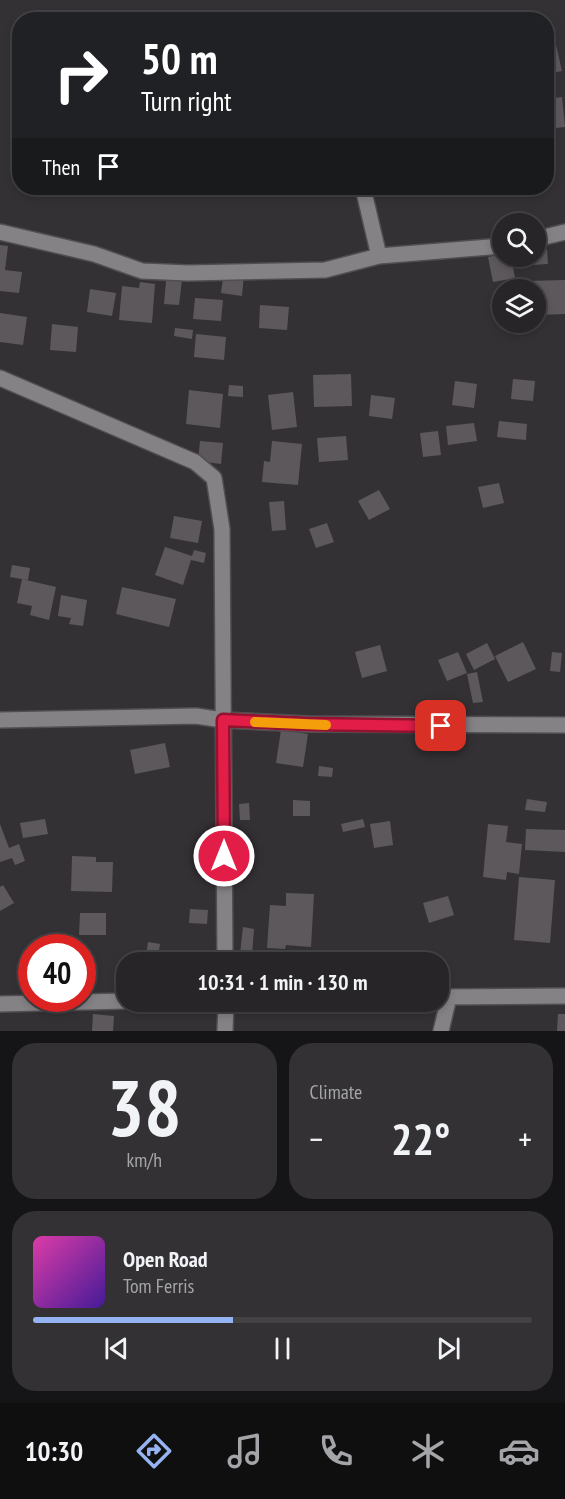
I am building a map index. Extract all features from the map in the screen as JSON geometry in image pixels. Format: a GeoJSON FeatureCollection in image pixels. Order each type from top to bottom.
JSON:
{"type":"FeatureCollection","features":[{"type":"Feature","properties":{"kind":"street"},"geometry":{"type":"LineString","coordinates":[[365,195],[379,256]]}},
{"type":"Feature","properties":{"kind":"street"},"geometry":{"type":"LineString","coordinates":[[0,232],[94,254],[142,271],[188,273],[325,270],[379,256],[492,247]]}},
{"type":"Feature","properties":{"kind":"street"},"geometry":{"type":"LineString","coordinates":[[546,237],[565,232]]}},
{"type":"Feature","properties":{"kind":"street"},"geometry":{"type":"LineString","coordinates":[[0,378],[195,462],[214,477],[222,529],[225,952]]}},
{"type":"Feature","properties":{"kind":"street"},"geometry":{"type":"LineString","coordinates":[[0,720],[196,716],[223,720],[373,726],[565,725]]}},
{"type":"Feature","properties":{"kind":"street"},"geometry":{"type":"LineString","coordinates":[[449,997],[565,996]]}},
{"type":"Feature","properties":{"kind":"street"},"geometry":{"type":"LineString","coordinates":[[0,1004],[116,1001]]}},
{"type":"Feature","properties":{"kind":"street"},"geometry":{"type":"LineString","coordinates":[[225,1031],[226,1012]]}},
{"type":"Feature","properties":{"kind":"street"},"geometry":{"type":"LineString","coordinates":[[441,1031],[443,1012]]}},
{"type":"Feature","properties":{"kind":"building"},"geometry":{"type":"Polygon","coordinates":[[[554,36],[562,71],[554,72],[554,36]]]}},
{"type":"Feature","properties":{"kind":"building"},"geometry":{"type":"Polygon","coordinates":[[[562,97],[565,127],[554,128],[554,98],[562,97]]]}},
{"type":"Feature","properties":{"kind":"building"},"geometry":{"type":"Polygon","coordinates":[[[0,245],[8,246],[5,270],[22,272],[19,293],[0,291],[0,245]]]}},
{"type":"Feature","properties":{"kind":"building"},"geometry":{"type":"Polygon","coordinates":[[[547,249],[548,264],[546,264],[547,249]]]}},
{"type":"Feature","properties":{"kind":"building"},"geometry":{"type":"Polygon","coordinates":[[[492,256],[492,267],[513,267],[515,278],[492,279],[488,257],[492,256]]]}},
{"type":"Feature","properties":{"kind":"building"},"geometry":{"type":"Polygon","coordinates":[[[167,270],[194,273],[193,281],[182,280],[179,305],[164,304],[167,270]]]}},
{"type":"Feature","properties":{"kind":"building"},"geometry":{"type":"Polygon","coordinates":[[[224,271],[244,274],[242,296],[221,293],[224,271]]]}},
{"type":"Feature","properties":{"kind":"building"},"geometry":{"type":"Polygon","coordinates":[[[546,280],[565,280],[565,314],[546,315],[546,280]]]}},
{"type":"Feature","properties":{"kind":"building"},"geometry":{"type":"Polygon","coordinates":[[[140,282],[155,284],[152,323],[119,320],[122,286],[139,288],[140,282]]]}},
{"type":"Feature","properties":{"kind":"building"},"geometry":{"type":"Polygon","coordinates":[[[90,289],[116,293],[112,316],[87,312],[90,289]]]}},
{"type":"Feature","properties":{"kind":"building"},"geometry":{"type":"Polygon","coordinates":[[[195,298],[223,300],[221,321],[193,319],[195,298]]]}},
{"type":"Feature","properties":{"kind":"building"},"geometry":{"type":"Polygon","coordinates":[[[260,305],[289,307],[287,330],[259,328],[260,305]]]}},
{"type":"Feature","properties":{"kind":"building"},"geometry":{"type":"Polygon","coordinates":[[[0,313],[27,317],[23,345],[0,342],[0,313]]]}},
{"type":"Feature","properties":{"kind":"building"},"geometry":{"type":"Polygon","coordinates":[[[52,324],[78,327],[76,352],[50,350],[52,324]]]}},
{"type":"Feature","properties":{"kind":"building"},"geometry":{"type":"Polygon","coordinates":[[[175,328],[193,330],[192,339],[174,336],[175,328]]]}},
{"type":"Feature","properties":{"kind":"building"},"geometry":{"type":"Polygon","coordinates":[[[196,334],[226,337],[224,360],[194,357],[196,334]]]}},
{"type":"Feature","properties":{"kind":"building"},"geometry":{"type":"Polygon","coordinates":[[[351,374],[352,406],[314,407],[313,375],[351,374]]]}},
{"type":"Feature","properties":{"kind":"building"},"geometry":{"type":"Polygon","coordinates":[[[513,379],[535,381],[533,401],[511,399],[513,379]]]}},
{"type":"Feature","properties":{"kind":"building"},"geometry":{"type":"Polygon","coordinates":[[[455,381],[477,384],[474,408],[452,405],[455,381]]]}},
{"type":"Feature","properties":{"kind":"building"},"geometry":{"type":"Polygon","coordinates":[[[229,385],[243,386],[243,397],[228,396],[229,385]]]}},
{"type":"Feature","properties":{"kind":"building"},"geometry":{"type":"Polygon","coordinates":[[[189,390],[223,394],[220,428],[186,424],[189,390]]]}},
{"type":"Feature","properties":{"kind":"building"},"geometry":{"type":"Polygon","coordinates":[[[293,392],[297,427],[272,430],[268,395],[293,392]]]}},
{"type":"Feature","properties":{"kind":"building"},"geometry":{"type":"Polygon","coordinates":[[[371,395],[395,398],[392,419],[369,416],[371,395]]]}},
{"type":"Feature","properties":{"kind":"building"},"geometry":{"type":"Polygon","coordinates":[[[499,421],[527,424],[526,440],[497,437],[499,421]]]}},
{"type":"Feature","properties":{"kind":"building"},"geometry":{"type":"Polygon","coordinates":[[[474,423],[477,441],[448,445],[446,426],[474,423]]]}},
{"type":"Feature","properties":{"kind":"building"},"geometry":{"type":"Polygon","coordinates":[[[438,431],[441,455],[423,457],[420,433],[438,431]]]}},
{"type":"Feature","properties":{"kind":"building"},"geometry":{"type":"Polygon","coordinates":[[[346,436],[348,460],[319,462],[317,438],[346,436]]]}},
{"type":"Feature","properties":{"kind":"building"},"geometry":{"type":"Polygon","coordinates":[[[200,441],[223,443],[221,464],[198,461],[200,441]]]}},
{"type":"Feature","properties":{"kind":"building"},"geometry":{"type":"Polygon","coordinates":[[[272,441],[302,444],[298,485],[262,482],[264,461],[270,462],[272,441]]]}},
{"type":"Feature","properties":{"kind":"building"},"geometry":{"type":"Polygon","coordinates":[[[499,483],[504,503],[483,508],[478,487],[499,483]]]}},
{"type":"Feature","properties":{"kind":"building"},"geometry":{"type":"Polygon","coordinates":[[[379,490],[390,509],[369,520],[358,501],[379,490]]]}},
{"type":"Feature","properties":{"kind":"building"},"geometry":{"type":"Polygon","coordinates":[[[284,501],[286,530],[272,531],[269,502],[284,501]]]}},
{"type":"Feature","properties":{"kind":"building"},"geometry":{"type":"Polygon","coordinates":[[[174,516],[202,521],[198,543],[170,538],[174,516]]]}},
{"type":"Feature","properties":{"kind":"building"},"geometry":{"type":"Polygon","coordinates":[[[327,523],[334,542],[316,548],[309,529],[327,523]]]}},
{"type":"Feature","properties":{"kind":"building"},"geometry":{"type":"Polygon","coordinates":[[[165,547],[192,556],[194,550],[206,553],[204,563],[191,560],[183,585],[155,575],[165,547]]]}},
{"type":"Feature","properties":{"kind":"building"},"geometry":{"type":"Polygon","coordinates":[[[12,565],[30,568],[28,580],[10,577],[12,565]]]}},
{"type":"Feature","properties":{"kind":"building"},"geometry":{"type":"Polygon","coordinates":[[[22,579],[56,587],[49,620],[30,615],[32,606],[17,603],[22,579]]]}},
{"type":"Feature","properties":{"kind":"building"},"geometry":{"type":"Polygon","coordinates":[[[122,587],[176,599],[169,627],[116,614],[122,587]]]}},
{"type":"Feature","properties":{"kind":"building"},"geometry":{"type":"Polygon","coordinates":[[[61,595],[87,600],[83,626],[69,624],[71,618],[58,616],[61,595]]]}},
{"type":"Feature","properties":{"kind":"building"},"geometry":{"type":"Polygon","coordinates":[[[523,642],[536,669],[508,682],[495,656],[523,642]]]}},
{"type":"Feature","properties":{"kind":"building"},"geometry":{"type":"Polygon","coordinates":[[[487,643],[495,659],[474,670],[466,654],[487,643]]]}},
{"type":"Feature","properties":{"kind":"building"},"geometry":{"type":"Polygon","coordinates":[[[380,645],[387,671],[362,678],[355,652],[380,645]]]}},
{"type":"Feature","properties":{"kind":"building"},"geometry":{"type":"Polygon","coordinates":[[[458,652],[467,673],[447,681],[438,660],[458,652]]]}},
{"type":"Feature","properties":{"kind":"building"},"geometry":{"type":"Polygon","coordinates":[[[552,652],[562,653],[560,672],[550,671],[552,652]]]}},
{"type":"Feature","properties":{"kind":"building"},"geometry":{"type":"Polygon","coordinates":[[[477,672],[483,702],[473,703],[467,674],[477,672]]]}},
{"type":"Feature","properties":{"kind":"building"},"geometry":{"type":"Polygon","coordinates":[[[281,730],[308,734],[303,767],[276,763],[281,730]]]}},
{"type":"Feature","properties":{"kind":"building"},"geometry":{"type":"Polygon","coordinates":[[[165,743],[170,767],[135,774],[130,750],[165,743]]]}},
{"type":"Feature","properties":{"kind":"building"},"geometry":{"type":"Polygon","coordinates":[[[319,766],[333,768],[332,777],[318,776],[319,766]]]}},
{"type":"Feature","properties":{"kind":"building"},"geometry":{"type":"Polygon","coordinates":[[[527,799],[547,802],[545,812],[525,810],[527,799]]]}},
{"type":"Feature","properties":{"kind":"building"},"geometry":{"type":"Polygon","coordinates":[[[293,800],[310,801],[310,816],[293,816],[293,800]]]}},
{"type":"Feature","properties":{"kind":"building"},"geometry":{"type":"Polygon","coordinates":[[[249,803],[250,820],[240,820],[239,804],[249,803]]]}},
{"type":"Feature","properties":{"kind":"building"},"geometry":{"type":"Polygon","coordinates":[[[45,819],[48,834],[23,838],[20,823],[45,819]]]}},
{"type":"Feature","properties":{"kind":"building"},"geometry":{"type":"Polygon","coordinates":[[[363,819],[365,827],[343,832],[341,824],[363,819]]]}},
{"type":"Feature","properties":{"kind":"building"},"geometry":{"type":"Polygon","coordinates":[[[390,821],[393,845],[374,848],[370,824],[390,821]]]}},
{"type":"Feature","properties":{"kind":"building"},"geometry":{"type":"Polygon","coordinates":[[[0,824],[9,848],[19,844],[25,861],[15,865],[12,858],[0,862],[0,824]]]}},
{"type":"Feature","properties":{"kind":"building"},"geometry":{"type":"Polygon","coordinates":[[[488,824],[508,826],[506,842],[522,844],[519,874],[507,872],[506,880],[483,877],[488,824]]]}},
{"type":"Feature","properties":{"kind":"building"},"geometry":{"type":"Polygon","coordinates":[[[526,829],[565,830],[565,852],[525,850],[526,829]]]}},
{"type":"Feature","properties":{"kind":"building"},"geometry":{"type":"Polygon","coordinates":[[[72,856],[96,857],[96,862],[113,862],[112,892],[71,891],[72,856]]]}},
{"type":"Feature","properties":{"kind":"building"},"geometry":{"type":"Polygon","coordinates":[[[519,877],[555,880],[550,943],[514,940],[519,877]]]}},
{"type":"Feature","properties":{"kind":"building"},"geometry":{"type":"Polygon","coordinates":[[[3,885],[14,903],[0,911],[0,887],[3,885]]]}},
{"type":"Feature","properties":{"kind":"building"},"geometry":{"type":"Polygon","coordinates":[[[286,893],[314,894],[311,947],[286,945],[285,949],[267,948],[270,905],[286,906],[286,893]]]}},
{"type":"Feature","properties":{"kind":"building"},"geometry":{"type":"Polygon","coordinates":[[[448,896],[454,915],[429,923],[423,903],[448,896]]]}},
{"type":"Feature","properties":{"kind":"building"},"geometry":{"type":"Polygon","coordinates":[[[190,909],[208,910],[207,924],[189,923],[190,909]]]}},
{"type":"Feature","properties":{"kind":"building"},"geometry":{"type":"Polygon","coordinates":[[[80,913],[106,913],[106,935],[79,934],[80,913]]]}},
{"type":"Feature","properties":{"kind":"building"},"geometry":{"type":"Polygon","coordinates":[[[243,927],[254,929],[252,952],[240,952],[243,927]]]}},
{"type":"Feature","properties":{"kind":"building"},"geometry":{"type":"Polygon","coordinates":[[[148,942],[160,944],[159,952],[147,952],[148,942]]]}},
{"type":"Feature","properties":{"kind":"building"},"geometry":{"type":"Polygon","coordinates":[[[93,1014],[114,1016],[113,1031],[92,1031],[93,1014]]]}},
{"type":"Feature","properties":{"kind":"building"},"geometry":{"type":"Polygon","coordinates":[[[558,1014],[565,1014],[565,1031],[557,1031],[558,1014]]]}},
{"type":"Feature","properties":{"kind":"slow traffic"},"geometry":{"type":"LineString","coordinates":[[255,722],[326,725]]}},
{"type":"Feature","properties":{"kind":"route"},"geometry":{"type":"LineString","coordinates":[[224,856],[223,720],[441,726]]}}]}
